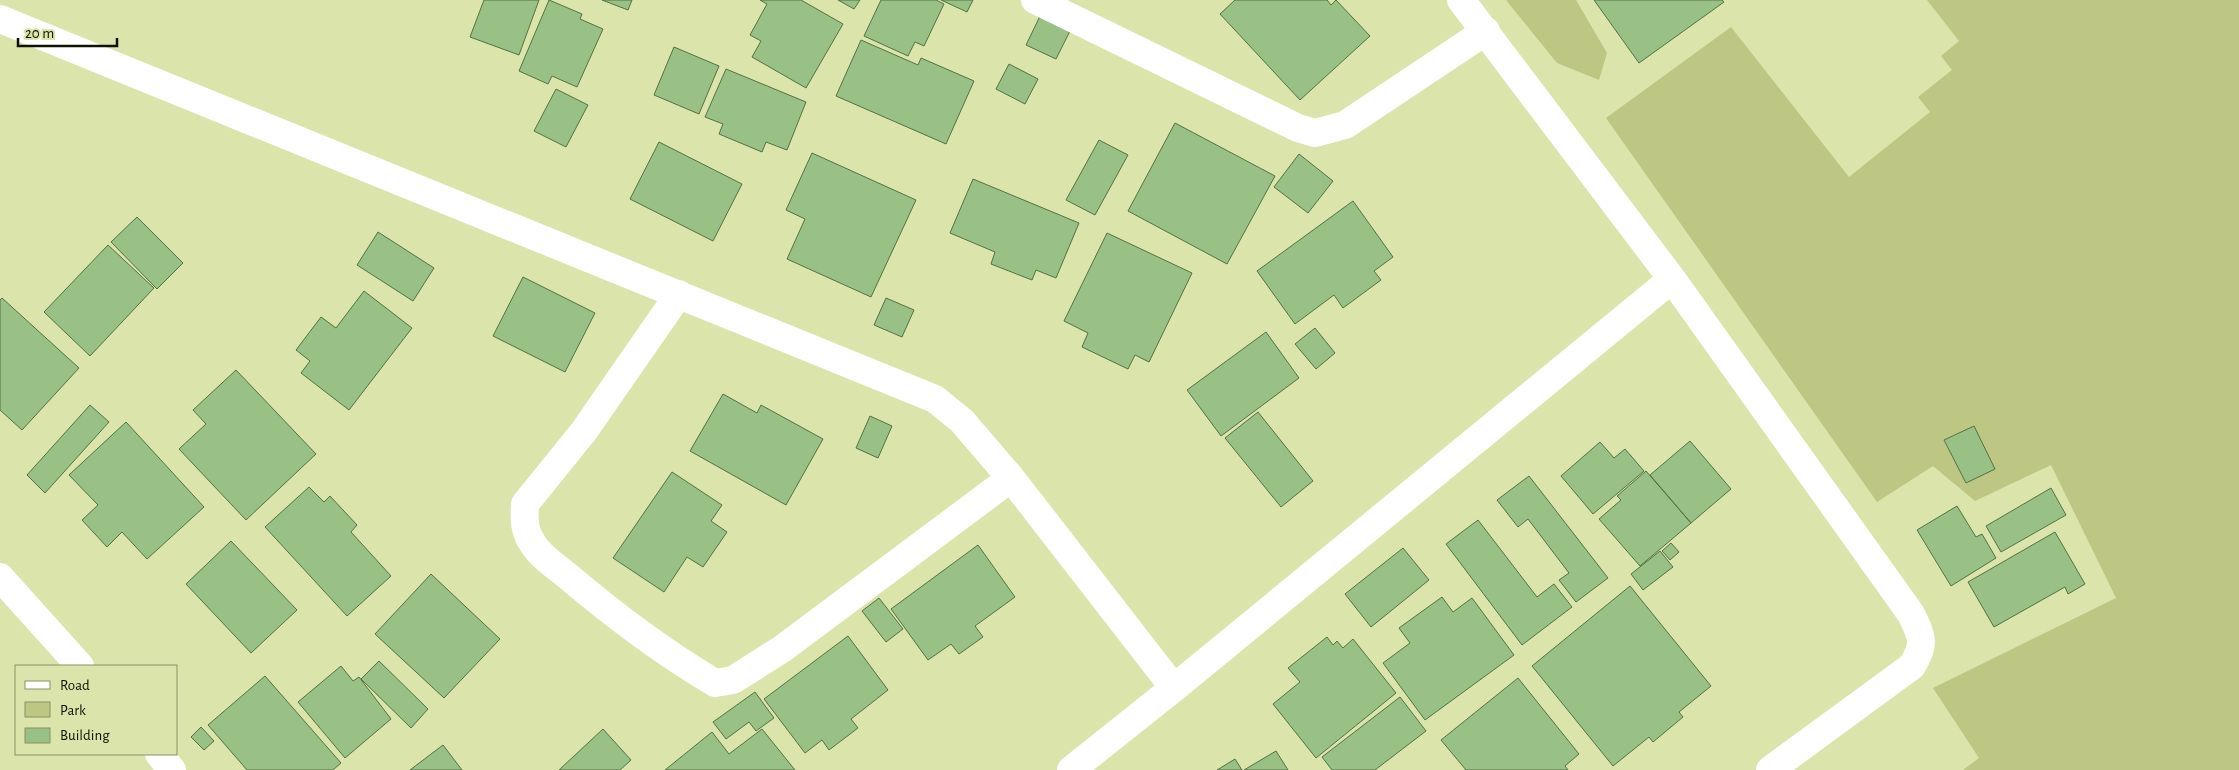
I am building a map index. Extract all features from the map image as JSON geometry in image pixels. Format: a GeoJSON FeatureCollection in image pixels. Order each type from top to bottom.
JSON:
{"type":"FeatureCollection","features":[{"type":"Feature","properties":{"kind":"street"},"geometry":{"type":"LineString","coordinates":[[1035,0],[1298,128],[1315,133],[1346,125],[1486,31]]}},
{"type":"Feature","properties":{"kind":"street"},"geometry":{"type":"LineString","coordinates":[[1461,0],[1672,279],[1911,614],[1922,643],[1920,652],[1912,666],[1770,770]]}},
{"type":"Feature","properties":{"kind":"street"},"geometry":{"type":"LineString","coordinates":[[0,20],[935,399],[962,421],[1011,478],[1174,688]]}},
{"type":"Feature","properties":{"kind":"street"},"geometry":{"type":"LineString","coordinates":[[1071,770],[1174,688],[1672,279]]}},
{"type":"Feature","properties":{"kind":"street"},"geometry":{"type":"LineString","coordinates":[[679,294],[584,431],[525,504],[524,519],[526,530],[534,546],[548,559],[610,612],[680,662],[715,684],[733,680],[782,649],[1011,478]]}},
{"type":"Feature","properties":{"kind":"street"},"geometry":{"type":"LineString","coordinates":[[0,577],[79,665]]}},
{"type":"Feature","properties":{"kind":"street"},"geometry":{"type":"LineString","coordinates":[[160,755],[172,770]]}},
{"type":"Feature","properties":{"kind":"green space"},"geometry":{"type":"Polygon","coordinates":[[[1506,0],[1576,0],[1607,53],[1599,80],[1557,63],[1506,0]]]}},
{"type":"Feature","properties":{"kind":"green space"},"geometry":{"type":"Polygon","coordinates":[[[1927,0],[2239,0],[2239,770],[1963,770],[1979,758],[1933,688],[2116,598],[2051,465],[1975,501],[1933,466],[1877,502],[1606,118],[1731,27],[1849,177],[1930,112],[1918,97],[1952,70],[1941,56],[1959,41],[1927,0]]]}},
{"type":"Feature","properties":{"kind":"building"},"geometry":{"type":"Polygon","coordinates":[[[484,0],[539,0],[519,55],[470,37],[484,0]]]}},
{"type":"Feature","properties":{"kind":"building"},"geometry":{"type":"Polygon","coordinates":[[[549,0],[582,14],[580,19],[603,29],[577,87],[552,76],[548,84],[519,71],[549,0]]]}},
{"type":"Feature","properties":{"kind":"building"},"geometry":{"type":"Polygon","coordinates":[[[602,0],[632,0],[628,10],[602,0]]]}},
{"type":"Feature","properties":{"kind":"building"},"geometry":{"type":"Polygon","coordinates":[[[760,0],[801,0],[843,24],[806,88],[752,57],[761,41],[750,35],[767,4],[760,0]]]}},
{"type":"Feature","properties":{"kind":"building"},"geometry":{"type":"Polygon","coordinates":[[[838,0],[860,0],[854,9],[838,0]]]}},
{"type":"Feature","properties":{"kind":"building"},"geometry":{"type":"Polygon","coordinates":[[[881,0],[936,0],[944,4],[924,46],[915,42],[908,56],[864,36],[881,0]]]}},
{"type":"Feature","properties":{"kind":"building"},"geometry":{"type":"Polygon","coordinates":[[[941,0],[973,0],[967,12],[941,0]]]}},
{"type":"Feature","properties":{"kind":"building"},"geometry":{"type":"Polygon","coordinates":[[[1235,0],[1327,0],[1331,5],[1336,0],[1370,36],[1300,100],[1220,14],[1235,0]]]}},
{"type":"Feature","properties":{"kind":"building"},"geometry":{"type":"Polygon","coordinates":[[[1594,0],[1722,0],[1724,2],[1639,63],[1594,0]]]}},
{"type":"Feature","properties":{"kind":"building"},"geometry":{"type":"Polygon","coordinates":[[[1041,14],[1071,29],[1056,59],[1026,45],[1041,14]]]}},
{"type":"Feature","properties":{"kind":"building"},"geometry":{"type":"Polygon","coordinates":[[[861,40],[918,65],[921,58],[974,81],[946,144],[836,96],[861,40]]]}},
{"type":"Feature","properties":{"kind":"building"},"geometry":{"type":"Polygon","coordinates":[[[674,47],[719,66],[699,114],[654,95],[674,47]]]}},
{"type":"Feature","properties":{"kind":"building"},"geometry":{"type":"Polygon","coordinates":[[[1009,64],[1038,79],[1025,104],[996,89],[1009,64]]]}},
{"type":"Feature","properties":{"kind":"building"},"geometry":{"type":"Polygon","coordinates":[[[726,69],[806,102],[787,150],[766,142],[762,152],[719,134],[723,124],[705,117],[726,69]]]}},
{"type":"Feature","properties":{"kind":"building"},"geometry":{"type":"Polygon","coordinates":[[[556,89],[588,105],[566,147],[534,131],[556,89]]]}},
{"type":"Feature","properties":{"kind":"building"},"geometry":{"type":"Polygon","coordinates":[[[1175,123],[1275,176],[1227,264],[1128,211],[1175,123]]]}},
{"type":"Feature","properties":{"kind":"building"},"geometry":{"type":"Polygon","coordinates":[[[1099,140],[1128,155],[1095,215],[1066,200],[1099,140]]]}},
{"type":"Feature","properties":{"kind":"building"},"geometry":{"type":"Polygon","coordinates":[[[659,142],[742,184],[713,241],[630,199],[659,142]]]}},
{"type":"Feature","properties":{"kind":"building"},"geometry":{"type":"Polygon","coordinates":[[[812,153],[916,200],[871,297],[787,259],[805,219],[786,210],[812,153]]]}},
{"type":"Feature","properties":{"kind":"building"},"geometry":{"type":"Polygon","coordinates":[[[1299,154],[1333,181],[1308,213],[1274,187],[1299,154]]]}},
{"type":"Feature","properties":{"kind":"building"},"geometry":{"type":"Polygon","coordinates":[[[973,179],[1079,223],[1056,278],[1036,270],[1032,280],[991,264],[995,252],[950,233],[973,179]]]}},
{"type":"Feature","properties":{"kind":"building"},"geometry":{"type":"Polygon","coordinates":[[[1353,201],[1393,257],[1374,271],[1381,280],[1343,308],[1334,295],[1295,324],[1257,271],[1353,201]]]}},
{"type":"Feature","properties":{"kind":"building"},"geometry":{"type":"Polygon","coordinates":[[[137,217],[183,263],[157,289],[111,242],[137,217]]]}},
{"type":"Feature","properties":{"kind":"building"},"geometry":{"type":"Polygon","coordinates":[[[378,232],[434,268],[413,301],[357,265],[378,232]]]}},
{"type":"Feature","properties":{"kind":"building"},"geometry":{"type":"Polygon","coordinates":[[[1107,233],[1192,273],[1149,362],[1135,355],[1128,369],[1082,347],[1088,333],[1064,321],[1107,233]]]}},
{"type":"Feature","properties":{"kind":"building"},"geometry":{"type":"Polygon","coordinates":[[[108,245],[154,288],[90,356],[44,312],[108,245]]]}},
{"type":"Feature","properties":{"kind":"building"},"geometry":{"type":"Polygon","coordinates":[[[523,277],[595,313],[565,372],[493,336],[523,277]]]}},
{"type":"Feature","properties":{"kind":"building"},"geometry":{"type":"Polygon","coordinates":[[[364,291],[412,328],[349,410],[301,373],[310,361],[296,350],[321,317],[336,328],[364,291]]]}},
{"type":"Feature","properties":{"kind":"building"},"geometry":{"type":"Polygon","coordinates":[[[2,298],[79,368],[22,430],[0,410],[0,300],[2,298]]]}},
{"type":"Feature","properties":{"kind":"building"},"geometry":{"type":"Polygon","coordinates":[[[886,298],[914,310],[902,337],[874,325],[886,298]]]}},
{"type":"Feature","properties":{"kind":"building"},"geometry":{"type":"Polygon","coordinates":[[[1315,328],[1335,353],[1316,369],[1295,344],[1315,328]]]}},
{"type":"Feature","properties":{"kind":"building"},"geometry":{"type":"Polygon","coordinates":[[[1266,332],[1299,378],[1221,436],[1187,390],[1266,332]]]}},
{"type":"Feature","properties":{"kind":"building"},"geometry":{"type":"Polygon","coordinates":[[[236,370],[316,454],[246,520],[179,449],[206,424],[193,410],[236,370]]]}},
{"type":"Feature","properties":{"kind":"building"},"geometry":{"type":"Polygon","coordinates":[[[723,394],[757,413],[761,405],[823,439],[786,505],[690,451],[723,394]]]}},
{"type":"Feature","properties":{"kind":"building"},"geometry":{"type":"Polygon","coordinates":[[[90,405],[109,422],[45,493],[27,475],[90,405]]]}},
{"type":"Feature","properties":{"kind":"building"},"geometry":{"type":"Polygon","coordinates":[[[1258,412],[1313,481],[1281,507],[1225,438],[1258,412]]]}},
{"type":"Feature","properties":{"kind":"building"},"geometry":{"type":"Polygon","coordinates":[[[870,416],[892,426],[878,458],[856,448],[870,416]]]}},
{"type":"Feature","properties":{"kind":"building"},"geometry":{"type":"Polygon","coordinates":[[[126,422],[204,507],[147,559],[122,532],[107,547],[82,520],[98,505],[69,475],[126,422]]]}},
{"type":"Feature","properties":{"kind":"building"},"geometry":{"type":"Polygon","coordinates":[[[1974,426],[1995,469],[1966,483],[1944,440],[1974,426]]]}},
{"type":"Feature","properties":{"kind":"building"},"geometry":{"type":"Polygon","coordinates":[[[1690,441],[1731,489],[1691,523],[1650,475],[1690,441]]]}},
{"type":"Feature","properties":{"kind":"building"},"geometry":{"type":"Polygon","coordinates":[[[1600,442],[1614,458],[1625,449],[1644,471],[1593,514],[1561,476],[1600,442]]]}},
{"type":"Feature","properties":{"kind":"building"},"geometry":{"type":"Polygon","coordinates":[[[1646,471],[1691,523],[1640,566],[1599,519],[1621,500],[1617,496],[1646,471]]]}},
{"type":"Feature","properties":{"kind":"building"},"geometry":{"type":"Polygon","coordinates":[[[672,472],[722,505],[711,521],[727,532],[703,567],[687,557],[664,592],[613,558],[672,472]]]}},
{"type":"Feature","properties":{"kind":"building"},"geometry":{"type":"Polygon","coordinates":[[[1529,476],[1608,578],[1576,602],[1559,580],[1569,573],[1528,519],[1518,527],[1497,500],[1529,476]]]}},
{"type":"Feature","properties":{"kind":"building"},"geometry":{"type":"Polygon","coordinates":[[[309,487],[324,502],[330,496],[357,525],[351,532],[391,576],[347,616],[265,527],[309,487]]]}},
{"type":"Feature","properties":{"kind":"building"},"geometry":{"type":"Polygon","coordinates":[[[2051,488],[2066,515],[2001,552],[1986,526],[2051,488]]]}},
{"type":"Feature","properties":{"kind":"building"},"geometry":{"type":"Polygon","coordinates":[[[1957,506],[1976,537],[1982,534],[1996,558],[1951,586],[1917,530],[1957,506]]]}},
{"type":"Feature","properties":{"kind":"building"},"geometry":{"type":"Polygon","coordinates":[[[1478,520],[1537,597],[1554,584],[1572,607],[1522,645],[1446,544],[1478,520]]]}},
{"type":"Feature","properties":{"kind":"building"},"geometry":{"type":"Polygon","coordinates":[[[2055,532],[2085,584],[2068,594],[2065,587],[1994,627],[1968,582],[2055,532]]]}},
{"type":"Feature","properties":{"kind":"building"},"geometry":{"type":"Polygon","coordinates":[[[231,541],[297,610],[251,653],[186,584],[231,541]]]}},
{"type":"Feature","properties":{"kind":"building"},"geometry":{"type":"Polygon","coordinates":[[[1671,543],[1679,552],[1670,560],[1662,551],[1671,543]]]}},
{"type":"Feature","properties":{"kind":"building"},"geometry":{"type":"Polygon","coordinates":[[[978,545],[1015,597],[975,626],[983,637],[959,654],[951,644],[928,660],[891,609],[978,545]]]}},
{"type":"Feature","properties":{"kind":"building"},"geometry":{"type":"Polygon","coordinates":[[[1403,548],[1429,580],[1371,627],[1345,594],[1403,548]]]}},
{"type":"Feature","properties":{"kind":"building"},"geometry":{"type":"Polygon","coordinates":[[[1660,551],[1673,567],[1643,590],[1631,574],[1660,551]]]}},
{"type":"Feature","properties":{"kind":"building"},"geometry":{"type":"Polygon","coordinates":[[[431,574],[500,639],[444,698],[375,634],[431,574]]]}},
{"type":"Feature","properties":{"kind":"building"},"geometry":{"type":"Polygon","coordinates":[[[1630,586],[1711,686],[1679,712],[1683,717],[1653,742],[1649,737],[1613,766],[1532,666],[1630,586]]]}},
{"type":"Feature","properties":{"kind":"building"},"geometry":{"type":"Polygon","coordinates":[[[1442,597],[1453,612],[1472,598],[1514,655],[1425,720],[1383,663],[1410,643],[1399,628],[1442,597]]]}},
{"type":"Feature","properties":{"kind":"building"},"geometry":{"type":"Polygon","coordinates":[[[879,598],[903,629],[886,642],[862,611],[879,598]]]}},
{"type":"Feature","properties":{"kind":"building"},"geometry":{"type":"Polygon","coordinates":[[[848,636],[888,690],[851,719],[858,728],[829,750],[822,740],[805,753],[764,699],[848,636]]]}},
{"type":"Feature","properties":{"kind":"building"},"geometry":{"type":"Polygon","coordinates":[[[1327,637],[1333,645],[1337,641],[1343,648],[1353,639],[1396,693],[1316,758],[1273,704],[1300,682],[1288,668],[1327,637]]]}},
{"type":"Feature","properties":{"kind":"building"},"geometry":{"type":"Polygon","coordinates":[[[379,661],[428,709],[411,728],[361,679],[379,661]]]}},
{"type":"Feature","properties":{"kind":"building"},"geometry":{"type":"Polygon","coordinates":[[[341,666],[353,681],[359,677],[391,719],[345,758],[298,702],[341,666]]]}},
{"type":"Feature","properties":{"kind":"building"},"geometry":{"type":"Polygon","coordinates":[[[265,676],[341,763],[333,770],[247,770],[208,725],[265,676]]]}},
{"type":"Feature","properties":{"kind":"building"},"geometry":{"type":"Polygon","coordinates":[[[1518,678],[1579,754],[1565,766],[1568,770],[1466,770],[1441,740],[1518,678]]]}},
{"type":"Feature","properties":{"kind":"building"},"geometry":{"type":"Polygon","coordinates":[[[755,692],[774,718],[756,731],[749,722],[726,739],[713,722],[755,692]]]}},
{"type":"Feature","properties":{"kind":"building"},"geometry":{"type":"Polygon","coordinates":[[[1400,697],[1426,731],[1375,770],[1332,770],[1322,757],[1400,697]]]}},
{"type":"Feature","properties":{"kind":"building"},"geometry":{"type":"Polygon","coordinates":[[[201,727],[214,741],[204,750],[191,737],[201,727]]]}},
{"type":"Feature","properties":{"kind":"building"},"geometry":{"type":"Polygon","coordinates":[[[603,729],[631,760],[620,770],[559,770],[603,729]]]}},
{"type":"Feature","properties":{"kind":"building"},"geometry":{"type":"Polygon","coordinates":[[[762,729],[795,770],[665,770],[712,732],[729,754],[762,729]]]}},
{"type":"Feature","properties":{"kind":"building"},"geometry":{"type":"Polygon","coordinates":[[[443,745],[462,770],[410,770],[443,745]]]}},
{"type":"Feature","properties":{"kind":"building"},"geometry":{"type":"Polygon","coordinates":[[[1276,751],[1288,770],[1244,770],[1276,751]]]}},
{"type":"Feature","properties":{"kind":"building"},"geometry":{"type":"Polygon","coordinates":[[[1235,759],[1242,770],[1217,770],[1235,759]]]}}]}
